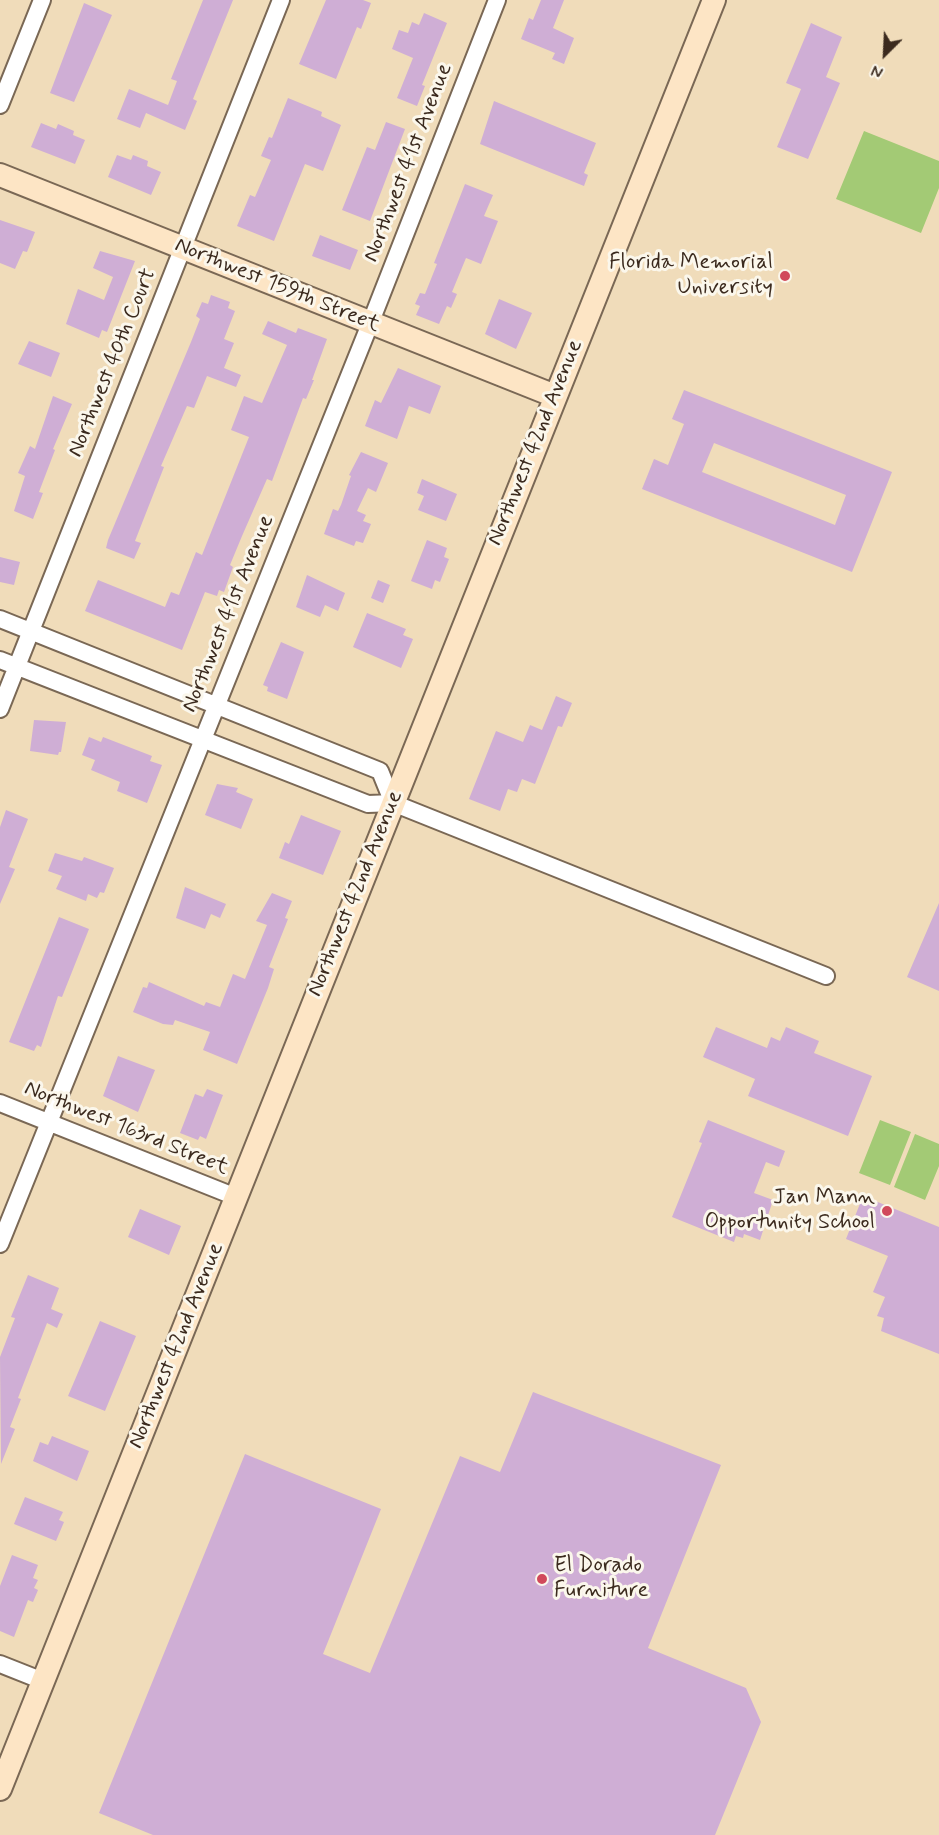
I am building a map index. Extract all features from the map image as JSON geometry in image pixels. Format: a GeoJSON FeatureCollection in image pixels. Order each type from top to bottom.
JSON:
{"type":"FeatureCollection","features":[{"type":"Feature","properties":{"kind":"street"},"geometry":{"type":"LineString","coordinates":[[0,105],[42,0]]}},
{"type":"Feature","properties":{"kind":"street","name":"Northwest 40th Court"},"geometry":{"type":"LineString","coordinates":[[0,709],[281,0]]}},
{"type":"Feature","properties":{"kind":"street","name":"Northwest 41st Avenue"},"geometry":{"type":"LineString","coordinates":[[0,1244],[370,324],[496,0]]}},
{"type":"Feature","properties":{"kind":"street","name":"Northwest 42nd Avenue"},"geometry":{"type":"LineString","coordinates":[[0,1789],[714,0]]}},
{"type":"Feature","properties":{"kind":"street","name":"Northwest 159th Street"},"geometry":{"type":"LineString","coordinates":[[0,175],[555,396]]}},
{"type":"Feature","properties":{"kind":"street"},"geometry":{"type":"LineString","coordinates":[[0,619],[380,771],[393,803]]}},
{"type":"Feature","properties":{"kind":"street"},"geometry":{"type":"LineString","coordinates":[[0,660],[368,804],[393,803],[826,976]]}},
{"type":"Feature","properties":{"kind":"street","name":"Northwest 163rd Street"},"geometry":{"type":"LineString","coordinates":[[0,1103],[236,1197]]}},
{"type":"Feature","properties":{"kind":"street"},"geometry":{"type":"LineString","coordinates":[[0,1664],[43,1681]]}},
{"type":"Feature","properties":{"kind":"green space"},"geometry":{"type":"Polygon","coordinates":[[[864,131],[939,161],[939,188],[921,233],[836,199],[864,131]]]}},
{"type":"Feature","properties":{"kind":"green space"},"geometry":{"type":"Polygon","coordinates":[[[880,1120],[911,1132],[890,1185],[859,1173],[880,1120]]]}},
{"type":"Feature","properties":{"kind":"green space"},"geometry":{"type":"Polygon","coordinates":[[[915,1134],[939,1144],[939,1166],[925,1200],[894,1187],[915,1134]]]}},
{"type":"Feature","properties":{"kind":"building"},"geometry":{"type":"Polygon","coordinates":[[[203,0],[233,0],[193,99],[197,101],[185,130],[146,113],[140,128],[117,119],[129,89],[168,105],[177,81],[171,79],[203,0]]]}},
{"type":"Feature","properties":{"kind":"building"},"geometry":{"type":"Polygon","coordinates":[[[326,0],[363,0],[371,3],[361,29],[357,27],[336,79],[299,64],[326,0]]]}},
{"type":"Feature","properties":{"kind":"building"},"geometry":{"type":"Polygon","coordinates":[[[541,0],[564,0],[553,28],[574,38],[564,64],[552,59],[555,53],[521,39],[529,18],[533,20],[541,0]]]}},
{"type":"Feature","properties":{"kind":"building"},"geometry":{"type":"Polygon","coordinates":[[[84,3],[112,15],[74,102],[50,93],[84,3]]]}},
{"type":"Feature","properties":{"kind":"building"},"geometry":{"type":"Polygon","coordinates":[[[424,13],[447,23],[422,85],[425,86],[417,106],[397,98],[413,58],[392,49],[399,30],[408,33],[412,22],[419,25],[424,13]]]}},
{"type":"Feature","properties":{"kind":"building"},"geometry":{"type":"Polygon","coordinates":[[[811,23],[842,37],[826,77],[840,83],[808,159],[777,147],[801,89],[786,83],[811,23]]]}},
{"type":"Feature","properties":{"kind":"building"},"geometry":{"type":"Polygon","coordinates":[[[288,98],[322,112],[321,116],[341,125],[323,171],[305,164],[274,241],[237,226],[250,195],[255,197],[271,160],[261,156],[269,137],[272,138],[288,98]]]}},
{"type":"Feature","properties":{"kind":"building"},"geometry":{"type":"Polygon","coordinates":[[[494,101],[596,143],[584,173],[588,175],[584,186],[480,144],[494,101]]]}},
{"type":"Feature","properties":{"kind":"building"},"geometry":{"type":"Polygon","coordinates":[[[386,122],[405,129],[370,221],[342,210],[367,147],[375,150],[386,122]]]}},
{"type":"Feature","properties":{"kind":"building"},"geometry":{"type":"Polygon","coordinates":[[[41,123],[56,129],[58,124],[74,131],[73,135],[85,140],[75,164],[31,147],[41,123]]]}},
{"type":"Feature","properties":{"kind":"building"},"geometry":{"type":"Polygon","coordinates":[[[117,155],[131,160],[133,155],[148,161],[147,166],[161,172],[151,195],[108,177],[117,155]]]}},
{"type":"Feature","properties":{"kind":"building"},"geometry":{"type":"Polygon","coordinates":[[[465,184],[493,195],[484,216],[498,221],[481,264],[466,258],[452,292],[457,294],[451,308],[447,306],[439,324],[416,315],[420,306],[415,304],[420,293],[425,294],[437,264],[434,263],[465,184]]]}},
{"type":"Feature","properties":{"kind":"building"},"geometry":{"type":"Polygon","coordinates":[[[0,220],[35,232],[27,252],[23,251],[15,269],[0,263],[0,220]]]}},
{"type":"Feature","properties":{"kind":"building"},"geometry":{"type":"Polygon","coordinates":[[[320,235],[358,250],[350,270],[312,256],[320,235]]]}},
{"type":"Feature","properties":{"kind":"building"},"geometry":{"type":"Polygon","coordinates":[[[100,251],[135,261],[107,332],[102,330],[99,338],[66,324],[78,289],[104,300],[113,277],[93,268],[100,251]]]}},
{"type":"Feature","properties":{"kind":"building"},"geometry":{"type":"Polygon","coordinates":[[[211,295],[230,302],[228,308],[235,311],[224,339],[234,343],[224,368],[241,375],[236,387],[207,376],[194,408],[187,406],[161,466],[164,467],[135,541],[141,543],[134,559],[106,548],[108,540],[191,342],[200,319],[196,316],[202,302],[208,304],[211,295]]]}},
{"type":"Feature","properties":{"kind":"building"},"geometry":{"type":"Polygon","coordinates":[[[499,299],[532,313],[516,349],[485,334],[499,299]]]}},
{"type":"Feature","properties":{"kind":"building"},"geometry":{"type":"Polygon","coordinates":[[[268,321],[296,333],[298,328],[327,339],[312,380],[314,380],[306,399],[303,398],[272,481],[267,479],[230,565],[233,567],[224,592],[219,590],[217,596],[205,592],[182,650],[85,611],[98,580],[165,607],[171,592],[179,595],[196,552],[202,555],[249,437],[231,430],[244,396],[262,403],[287,345],[262,334],[268,321]]]}},
{"type":"Feature","properties":{"kind":"building"},"geometry":{"type":"Polygon","coordinates":[[[29,341],[60,353],[51,377],[18,364],[29,341]]]}},
{"type":"Feature","properties":{"kind":"building"},"geometry":{"type":"Polygon","coordinates":[[[398,368],[441,386],[430,414],[409,406],[397,439],[365,426],[375,400],[381,403],[398,368]]]}},
{"type":"Feature","properties":{"kind":"building"},"geometry":{"type":"Polygon","coordinates":[[[684,390],[892,472],[852,572],[642,489],[654,459],[668,465],[684,424],[672,419],[684,390]],[[714,443],[702,472],[835,525],[846,495],[714,443]]]}},
{"type":"Feature","properties":{"kind":"building"},"geometry":{"type":"Polygon","coordinates":[[[53,396],[72,404],[53,449],[55,450],[39,492],[43,493],[33,519],[14,511],[25,476],[18,473],[30,446],[35,449],[53,396]]]}},
{"type":"Feature","properties":{"kind":"building"},"geometry":{"type":"Polygon","coordinates":[[[361,452],[388,463],[376,492],[368,488],[357,511],[366,515],[363,521],[371,524],[363,543],[356,541],[354,546],[324,534],[333,509],[338,511],[341,505],[351,476],[349,475],[361,452]]]}},
{"type":"Feature","properties":{"kind":"building"},"geometry":{"type":"Polygon","coordinates":[[[422,479],[457,494],[446,521],[418,510],[424,496],[417,493],[422,479]]]}},
{"type":"Feature","properties":{"kind":"building"},"geometry":{"type":"Polygon","coordinates":[[[427,540],[447,548],[444,557],[449,559],[440,582],[435,580],[432,589],[411,581],[427,540]]]}},
{"type":"Feature","properties":{"kind":"building"},"geometry":{"type":"Polygon","coordinates":[[[0,557],[20,562],[14,585],[0,582],[0,557]]]}},
{"type":"Feature","properties":{"kind":"building"},"geometry":{"type":"Polygon","coordinates":[[[307,575],[345,593],[338,611],[325,605],[320,617],[296,607],[307,575]]]}},
{"type":"Feature","properties":{"kind":"building"},"geometry":{"type":"Polygon","coordinates":[[[378,580],[390,585],[383,603],[371,598],[378,580]]]}},
{"type":"Feature","properties":{"kind":"building"},"geometry":{"type":"Polygon","coordinates":[[[367,613],[406,629],[403,635],[413,639],[401,668],[353,647],[367,613]]]}},
{"type":"Feature","properties":{"kind":"building"},"geometry":{"type":"Polygon","coordinates":[[[281,642],[304,652],[287,699],[267,691],[268,687],[263,685],[281,642]]]}},
{"type":"Feature","properties":{"kind":"building"},"geometry":{"type":"Polygon","coordinates":[[[556,696],[572,703],[562,727],[558,726],[535,784],[522,779],[517,792],[508,789],[500,811],[469,799],[496,731],[523,742],[530,725],[542,730],[556,696]]]}},
{"type":"Feature","properties":{"kind":"building"},"geometry":{"type":"Polygon","coordinates":[[[34,720],[66,722],[61,752],[58,755],[30,751],[34,720]]]}},
{"type":"Feature","properties":{"kind":"building"},"geometry":{"type":"Polygon","coordinates":[[[89,737],[101,742],[103,737],[152,756],[150,761],[162,765],[147,803],[117,791],[120,782],[91,770],[95,760],[82,755],[89,737]]]}},
{"type":"Feature","properties":{"kind":"building"},"geometry":{"type":"Polygon","coordinates":[[[217,784],[238,788],[236,792],[253,799],[241,829],[205,815],[217,784]]]}},
{"type":"Feature","properties":{"kind":"building"},"geometry":{"type":"Polygon","coordinates":[[[6,810],[28,819],[9,867],[15,869],[0,904],[0,827],[6,810]]]}},
{"type":"Feature","properties":{"kind":"building"},"geometry":{"type":"Polygon","coordinates":[[[301,815],[341,831],[323,875],[279,858],[285,842],[289,844],[301,815]]]}},
{"type":"Feature","properties":{"kind":"building"},"geometry":{"type":"Polygon","coordinates":[[[55,853],[82,861],[84,857],[114,868],[104,893],[100,892],[97,898],[88,894],[86,901],[56,889],[62,876],[48,871],[55,853]]]}},
{"type":"Feature","properties":{"kind":"building"},"geometry":{"type":"Polygon","coordinates":[[[185,887],[226,904],[220,918],[211,914],[205,929],[176,918],[185,887]]]}},
{"type":"Feature","properties":{"kind":"building"},"geometry":{"type":"Polygon","coordinates":[[[272,893],[292,901],[285,918],[288,919],[269,967],[274,969],[268,988],[237,1064],[203,1050],[210,1032],[175,1020],[173,1025],[163,1024],[133,1012],[143,987],[147,988],[149,982],[204,1006],[206,1002],[220,1007],[233,974],[245,979],[267,925],[256,921],[272,893]]]}},
{"type":"Feature","properties":{"kind":"building"},"geometry":{"type":"Polygon","coordinates":[[[939,903],[939,991],[907,977],[939,903]]]}},
{"type":"Feature","properties":{"kind":"building"},"geometry":{"type":"Polygon","coordinates":[[[59,917],[89,929],[62,997],[58,996],[41,1047],[37,1045],[34,1051],[9,1042],[59,917]]]}},
{"type":"Feature","properties":{"kind":"building"},"geometry":{"type":"Polygon","coordinates":[[[716,1027],[767,1048],[771,1037],[780,1041],[786,1027],[819,1041],[814,1053],[872,1076],[848,1136],[748,1096],[755,1079],[703,1057],[716,1027]]]}},
{"type":"Feature","properties":{"kind":"building"},"geometry":{"type":"Polygon","coordinates":[[[118,1056],[155,1070],[138,1112],[103,1096],[118,1056]]]}},
{"type":"Feature","properties":{"kind":"building"},"geometry":{"type":"Polygon","coordinates":[[[207,1089],[223,1095],[206,1139],[200,1136],[198,1140],[180,1133],[195,1094],[203,1097],[207,1089]]]}},
{"type":"Feature","properties":{"kind":"building"},"geometry":{"type":"Polygon","coordinates":[[[708,1120],[785,1151],[779,1167],[766,1162],[754,1193],[773,1200],[760,1240],[744,1234],[743,1238],[736,1236],[734,1242],[672,1217],[702,1143],[699,1142],[708,1120]]]}},
{"type":"Feature","properties":{"kind":"building"},"geometry":{"type":"Polygon","coordinates":[[[863,1196],[939,1227],[939,1354],[881,1331],[884,1318],[877,1316],[885,1297],[873,1292],[888,1256],[846,1239],[863,1196]]]}},
{"type":"Feature","properties":{"kind":"building"},"geometry":{"type":"Polygon","coordinates":[[[140,1209],[181,1226],[169,1255],[128,1237],[140,1209]]]}},
{"type":"Feature","properties":{"kind":"building"},"geometry":{"type":"Polygon","coordinates":[[[28,1275],[59,1288],[51,1309],[63,1314],[57,1328],[47,1323],[18,1398],[21,1399],[10,1427],[15,1429],[1,1464],[0,1357],[15,1318],[11,1317],[28,1275]]]}},
{"type":"Feature","properties":{"kind":"building"},"geometry":{"type":"Polygon","coordinates":[[[100,1321],[136,1336],[105,1411],[68,1396],[100,1321]]]}},
{"type":"Feature","properties":{"kind":"building","name":"El Dorado Furniture"},"geometry":{"type":"Polygon","coordinates":[[[533,1392],[721,1465],[648,1648],[746,1688],[761,1722],[715,1835],[153,1835],[99,1813],[245,1454],[381,1509],[323,1654],[370,1673],[460,1456],[500,1472],[533,1392]]]}},
{"type":"Feature","properties":{"kind":"building"},"geometry":{"type":"Polygon","coordinates":[[[52,1436],[89,1451],[77,1481],[33,1461],[40,1442],[48,1445],[52,1436]]]}},
{"type":"Feature","properties":{"kind":"building"},"geometry":{"type":"Polygon","coordinates":[[[25,1497],[63,1512],[59,1520],[64,1522],[56,1541],[14,1524],[25,1497]]]}},
{"type":"Feature","properties":{"kind":"building"},"geometry":{"type":"Polygon","coordinates":[[[12,1555],[38,1565],[33,1578],[38,1580],[34,1588],[38,1590],[33,1602],[28,1600],[14,1637],[0,1631],[0,1586],[12,1555]]]}},
{"type":"Feature","properties":{"kind":"place","name":"Florida Memorial University"},"geometry":{"type":"Point","coordinates":[785,276]}},
{"type":"Feature","properties":{"kind":"place","name":"Jan Mann Opportunity School"},"geometry":{"type":"Point","coordinates":[887,1211]}},
{"type":"Feature","properties":{"kind":"place","name":"El Dorado Furniture"},"geometry":{"type":"Point","coordinates":[542,1579]}}]}
